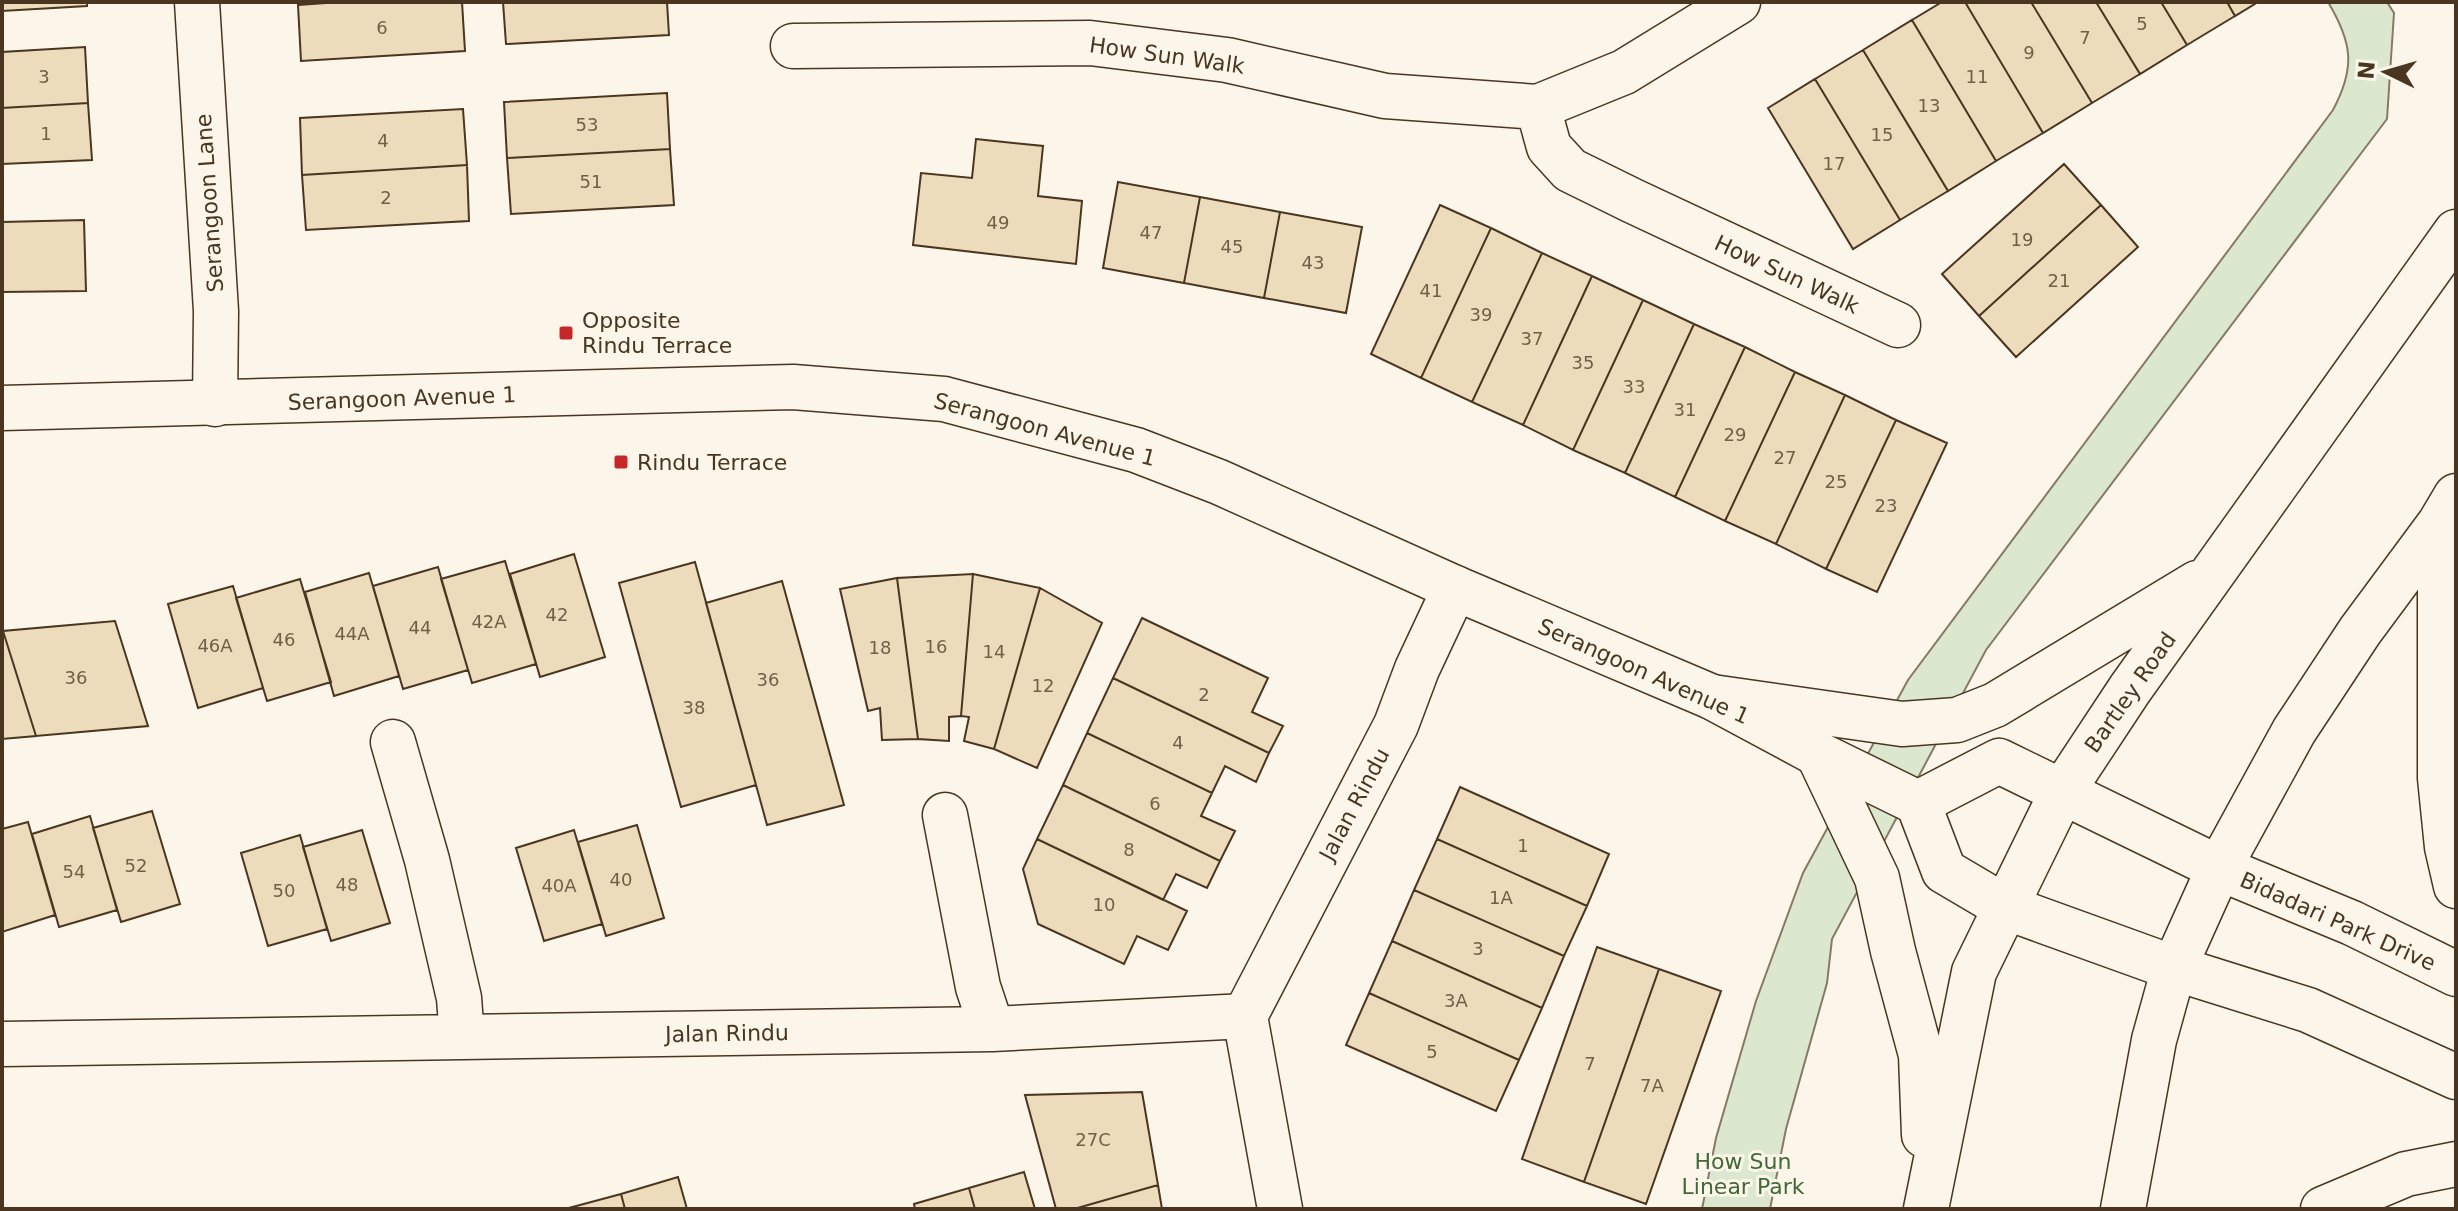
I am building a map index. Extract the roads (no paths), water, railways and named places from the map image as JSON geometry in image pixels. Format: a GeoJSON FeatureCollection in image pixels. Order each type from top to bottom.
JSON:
{"type":"FeatureCollection","features":[{"type":"Feature","properties":{"kind":"main road","name":"Serangoon Lane"},"geometry":{"type":"LineString","coordinates":[[197,2],[216,311],[215,404]]}},
{"type":"Feature","properties":{"kind":"main road","name":"How Sun Walk"},"geometry":{"type":"LineString","coordinates":[[793,46],[1090,43],[1227,60],[1385,96],[1538,107],[1624,72],[1738,2]]}},
{"type":"Feature","properties":{"kind":"main road","name":"How Sun Walk"},"geometry":{"type":"LineString","coordinates":[[1538,107],[1549,147],[1570,170],[1898,325]]}},
{"type":"Feature","properties":{"kind":"main road","name":"Bartley Road"},"geometry":{"type":"LineString","coordinates":[[1926,1205],[1974,972],[2062,792],[2130,689],[2456,232]]}},
{"type":"Feature","properties":{"kind":"main road","name":"Serangoon Avenue 1"},"geometry":{"type":"LineString","coordinates":[[2,408],[793,387],[944,399],[1136,450],[1219,482],[1455,588],[1712,697],[1918,803]]}},
{"type":"Feature","properties":{"kind":"main road"},"geometry":{"type":"LineString","coordinates":[[2123,1209],[2154,1040],[2174,968],[2219,868],[2294,731],[2360,631],[2448,510]]}},
{"type":"Feature","properties":{"kind":"main road"},"geometry":{"type":"LineString","coordinates":[[2448,510],[2440,778],[2447,847],[2456,886]]}},
{"type":"Feature","properties":{"kind":"main road"},"geometry":{"type":"LineString","coordinates":[[1712,697],[1902,724],[1957,720],[1995,705],[2216,571]]}},
{"type":"Feature","properties":{"kind":"main road","name":"Jalan Rindu"},"geometry":{"type":"LineString","coordinates":[[2,1044],[992,1029],[1245,1016],[1396,725],[1417,669],[1455,588]]}},
{"type":"Feature","properties":{"kind":"main road"},"geometry":{"type":"LineString","coordinates":[[393,742],[427,860],[459,998],[462,1037]]}},
{"type":"Feature","properties":{"kind":"main road"},"geometry":{"type":"LineString","coordinates":[[1818,754],[1877,878],[1921,1055],[1926,1205]]}},
{"type":"Feature","properties":{"kind":"main road"},"geometry":{"type":"LineString","coordinates":[[2219,868],[1999,761],[1918,803],[1944,871],[2005,907],[2174,968],[2308,1010],[2456,1077]]}},
{"type":"Feature","properties":{"kind":"main road"},"geometry":{"type":"LineString","coordinates":[[945,815],[978,987],[992,1029]]}},
{"type":"Feature","properties":{"kind":"main road","name":"Bidadari Park Drive"},"geometry":{"type":"LineString","coordinates":[[2219,868],[2352,923],[2456,974]]}},
{"type":"Feature","properties":{"kind":"main road"},"geometry":{"type":"LineString","coordinates":[[1245,1016],[1280,1209]]}},
{"type":"Feature","properties":{"kind":"main road"},"geometry":{"type":"LineString","coordinates":[[2323,1209],[2406,1174],[2456,1164]]}},
{"type":"Feature","properties":{"kind":"place","name":"Opposite Rindu Terrace"},"geometry":{"type":"Point","coordinates":[566,333]}},
{"type":"Feature","properties":{"kind":"place","name":"Rindu Terrace"},"geometry":{"type":"Point","coordinates":[621,462]}},
{"type":"Feature","properties":{"kind":"park label","name":"How Sun Linear Park"},"geometry":{"type":"Point","coordinates":[1743,1174]}}]}
